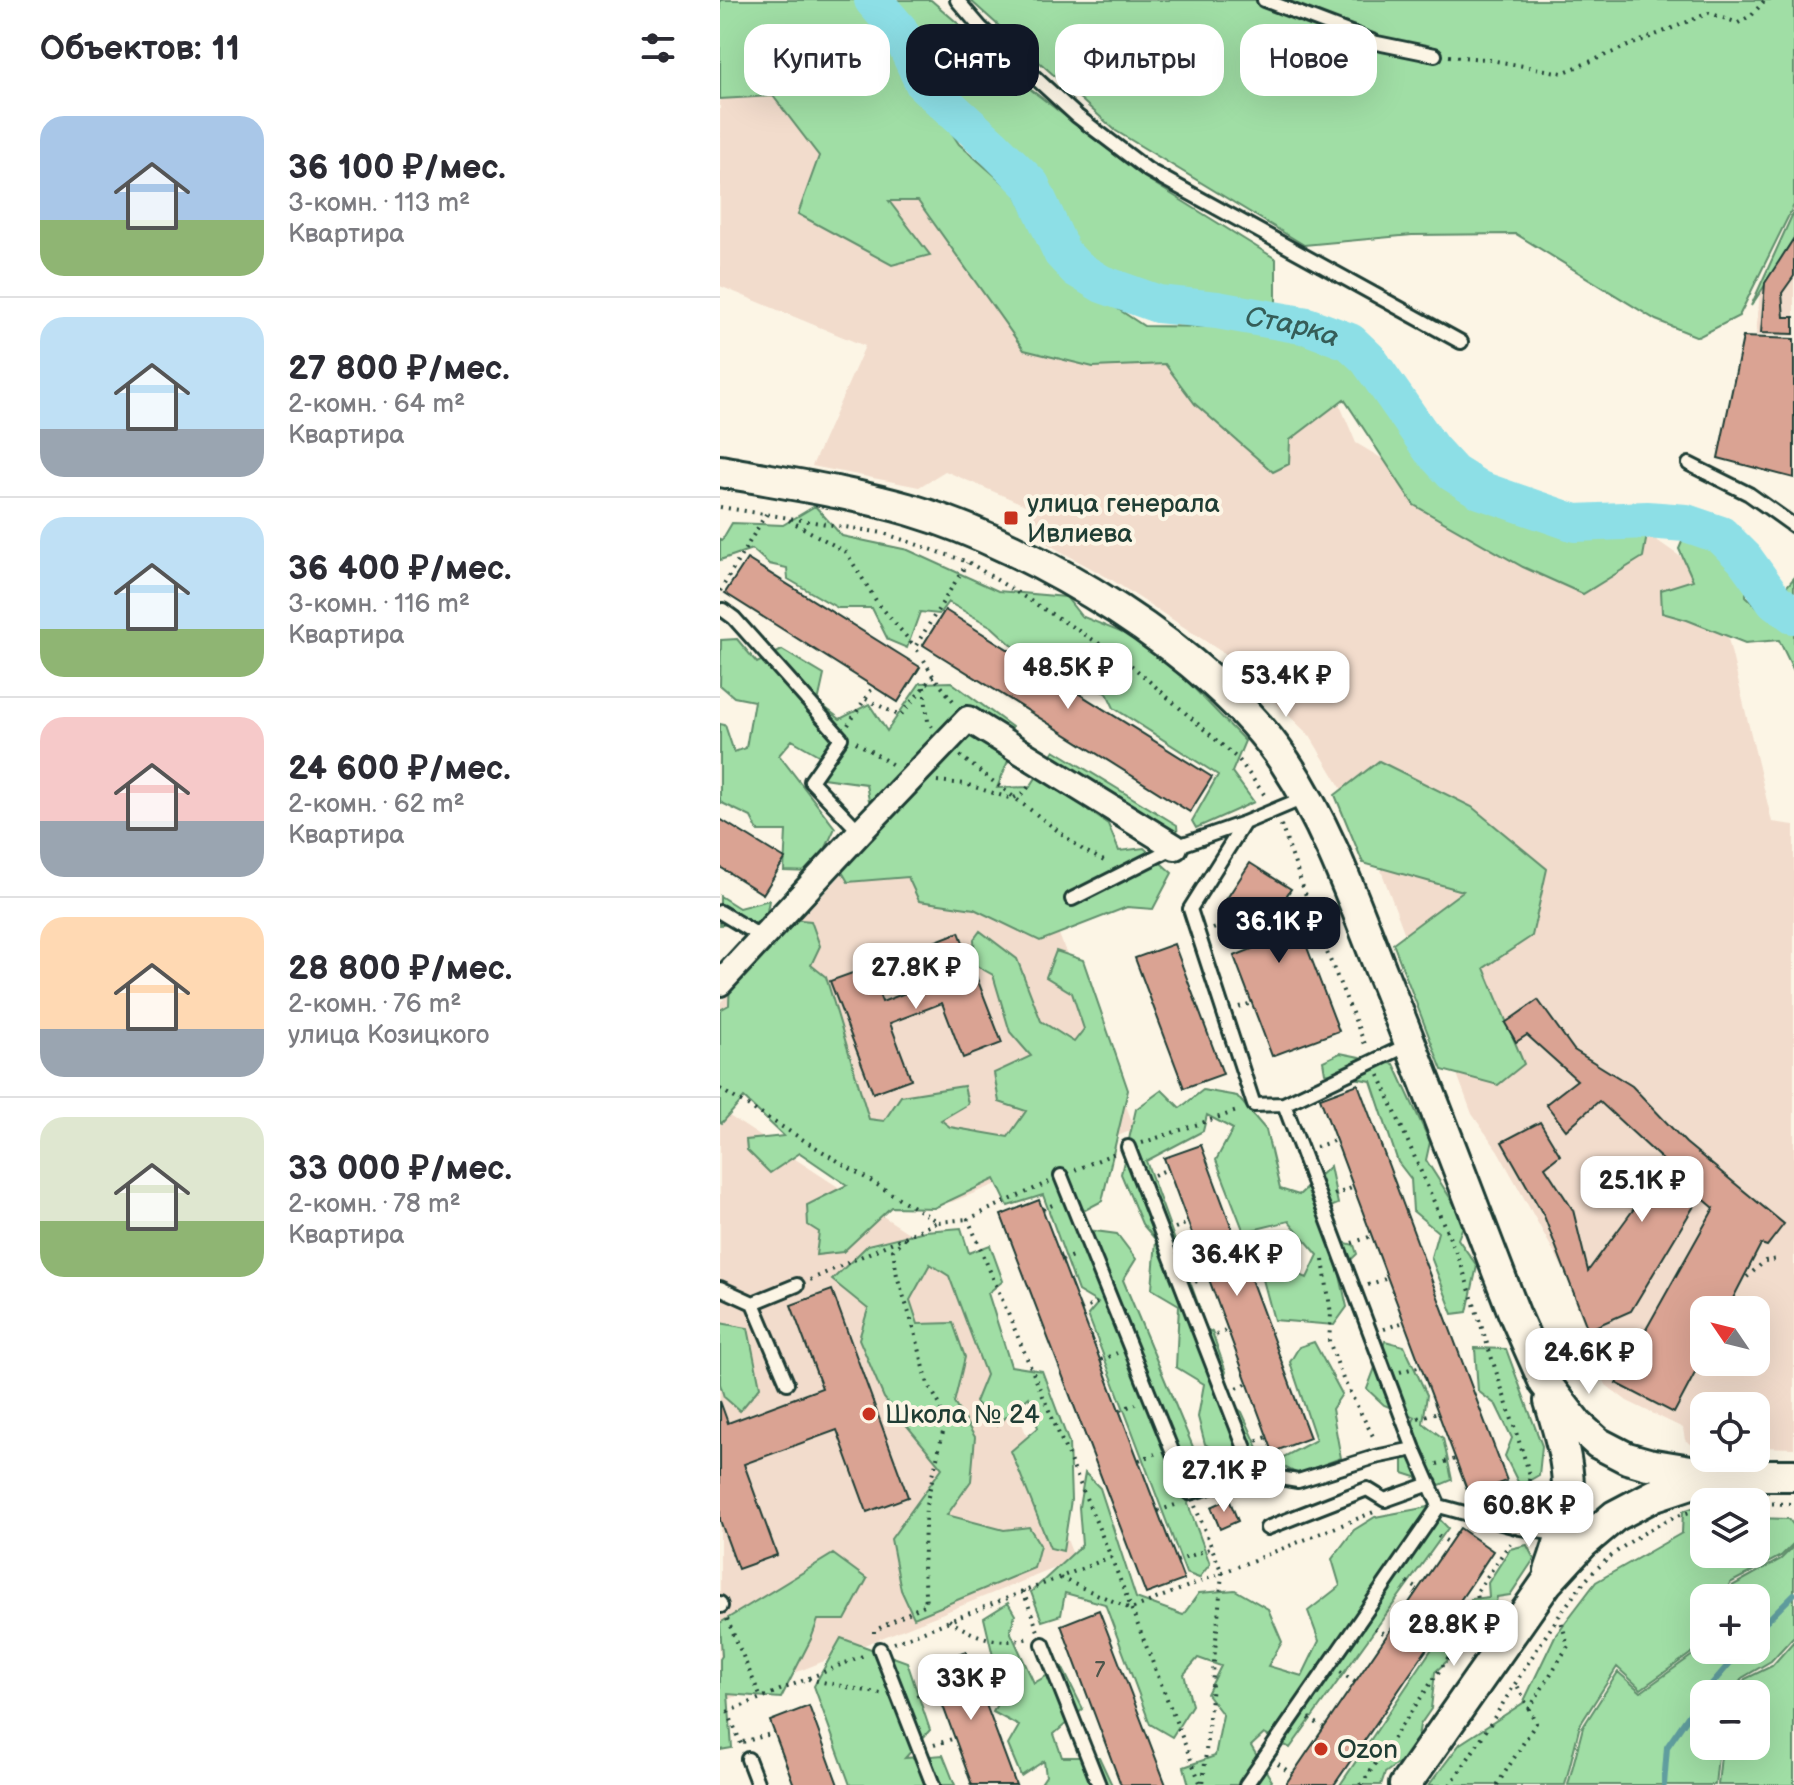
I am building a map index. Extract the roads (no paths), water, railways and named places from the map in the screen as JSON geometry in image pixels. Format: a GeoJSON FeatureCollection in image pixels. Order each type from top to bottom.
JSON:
{"type":"FeatureCollection","features":[{"type":"Feature","properties":{"kind":"street"},"geometry":{"type":"LineString","coordinates":[[720,471],[869,499],[939,519],[997,542],[1089,592],[1149,631],[1202,672],[1270,741],[1306,797],[1333,849],[1514,1313],[1545,1383],[1568,1475],[1569,1503],[1563,1535],[1547,1582]]}},
{"type":"Feature","properties":{"kind":"street"},"geometry":{"type":"LineString","coordinates":[[720,983],[860,832],[919,780],[944,744],[968,719],[1175,847]]}},
{"type":"Feature","properties":{"kind":"street"},"geometry":{"type":"LineString","coordinates":[[1545,1383],[1577,1424],[1598,1443],[1627,1458],[1715,1475],[1794,1475]]}},
{"type":"Feature","properties":{"kind":"street"},"geometry":{"type":"LineString","coordinates":[[1405,1785],[1547,1582],[1583,1543],[1615,1516],[1655,1495],[1715,1475]]}},
{"type":"Feature","properties":{"kind":"lane"},"geometry":{"type":"LineString","coordinates":[[957,0],[981,28],[1077,116],[1148,170],[1461,342]]}},
{"type":"Feature","properties":{"kind":"lane"},"geometry":{"type":"LineString","coordinates":[[1264,0],[1377,43],[1435,55]]}},
{"type":"Feature","properties":{"kind":"lane"},"geometry":{"type":"LineString","coordinates":[[1689,464],[1749,494],[1794,526]]}},
{"type":"Feature","properties":{"kind":"lane"},"geometry":{"type":"LineString","coordinates":[[723,610],[734,618],[840,737],[811,781],[860,832]]}},
{"type":"Feature","properties":{"kind":"lane"},"geometry":{"type":"LineString","coordinates":[[1072,899],[1175,847],[1306,797]]}},
{"type":"Feature","properties":{"kind":"lane"},"geometry":{"type":"LineString","coordinates":[[1244,823],[1190,909],[1254,1105],[1284,1104],[1410,1044]]}},
{"type":"Feature","properties":{"kind":"lane"},"geometry":{"type":"LineString","coordinates":[[720,912],[763,938]]}},
{"type":"Feature","properties":{"kind":"lane"},"geometry":{"type":"LineString","coordinates":[[1284,1104],[1414,1449],[1439,1506]]}},
{"type":"Feature","properties":{"kind":"lane"},"geometry":{"type":"LineString","coordinates":[[1128,1147],[1255,1474]]}},
{"type":"Feature","properties":{"kind":"lane"},"geometry":{"type":"LineString","coordinates":[[1061,1176],[1189,1493],[1255,1474],[1298,1481],[1414,1449]]}},
{"type":"Feature","properties":{"kind":"lane"},"geometry":{"type":"LineString","coordinates":[[753,1303],[797,1285]]}},
{"type":"Feature","properties":{"kind":"lane"},"geometry":{"type":"LineString","coordinates":[[720,1288],[753,1303],[787,1383]]}},
{"type":"Feature","properties":{"kind":"lane"},"geometry":{"type":"LineString","coordinates":[[1267,1528],[1367,1489],[1385,1500],[1430,1484]]}},
{"type":"Feature","properties":{"kind":"lane"},"geometry":{"type":"LineString","coordinates":[[1439,1506],[1520,1528],[1563,1535]]}},
{"type":"Feature","properties":{"kind":"lane"},"geometry":{"type":"LineString","coordinates":[[1246,1785],[1439,1506]]}},
{"type":"Feature","properties":{"kind":"lane"},"geometry":{"type":"LineString","coordinates":[[1043,1644],[1099,1785]]}},
{"type":"Feature","properties":{"kind":"lane"},"geometry":{"type":"LineString","coordinates":[[880,1649],[933,1785]]}},
{"type":"Feature","properties":{"kind":"lane"},"geometry":{"type":"LineString","coordinates":[[748,1759],[758,1785]]}},
{"type":"Feature","properties":{"kind":"waterway","name":"Старка"},"geometry":{"type":"LineString","coordinates":[[873,0],[899,30],[924,84],[1031,185],[1062,253],[1077,269],[1102,284],[1158,304],[1217,310],[1307,326],[1350,342],[1368,359],[1431,449],[1453,473],[1480,490],[1575,523],[1647,520],[1686,523],[1721,535],[1744,558],[1775,601],[1794,615]]}},
{"type":"Feature","properties":{"kind":"waterway"},"geometry":{"type":"LineString","coordinates":[[1770,1618],[1794,1594]]}},
{"type":"Feature","properties":{"kind":"waterway"},"geometry":{"type":"LineString","coordinates":[[1664,1785],[1667,1747],[1705,1692],[1729,1664]]}},
{"type":"Feature","properties":{"kind":"place","name":"улица генерала Ивлиева"},"geometry":{"type":"Point","coordinates":[1011,518]}},
{"type":"Feature","properties":{"kind":"place","name":"Школа № 24"},"geometry":{"type":"Point","coordinates":[869,1414]}},
{"type":"Feature","properties":{"kind":"place","name":"Ozon"},"geometry":{"type":"Point","coordinates":[1321,1749]}}]}
